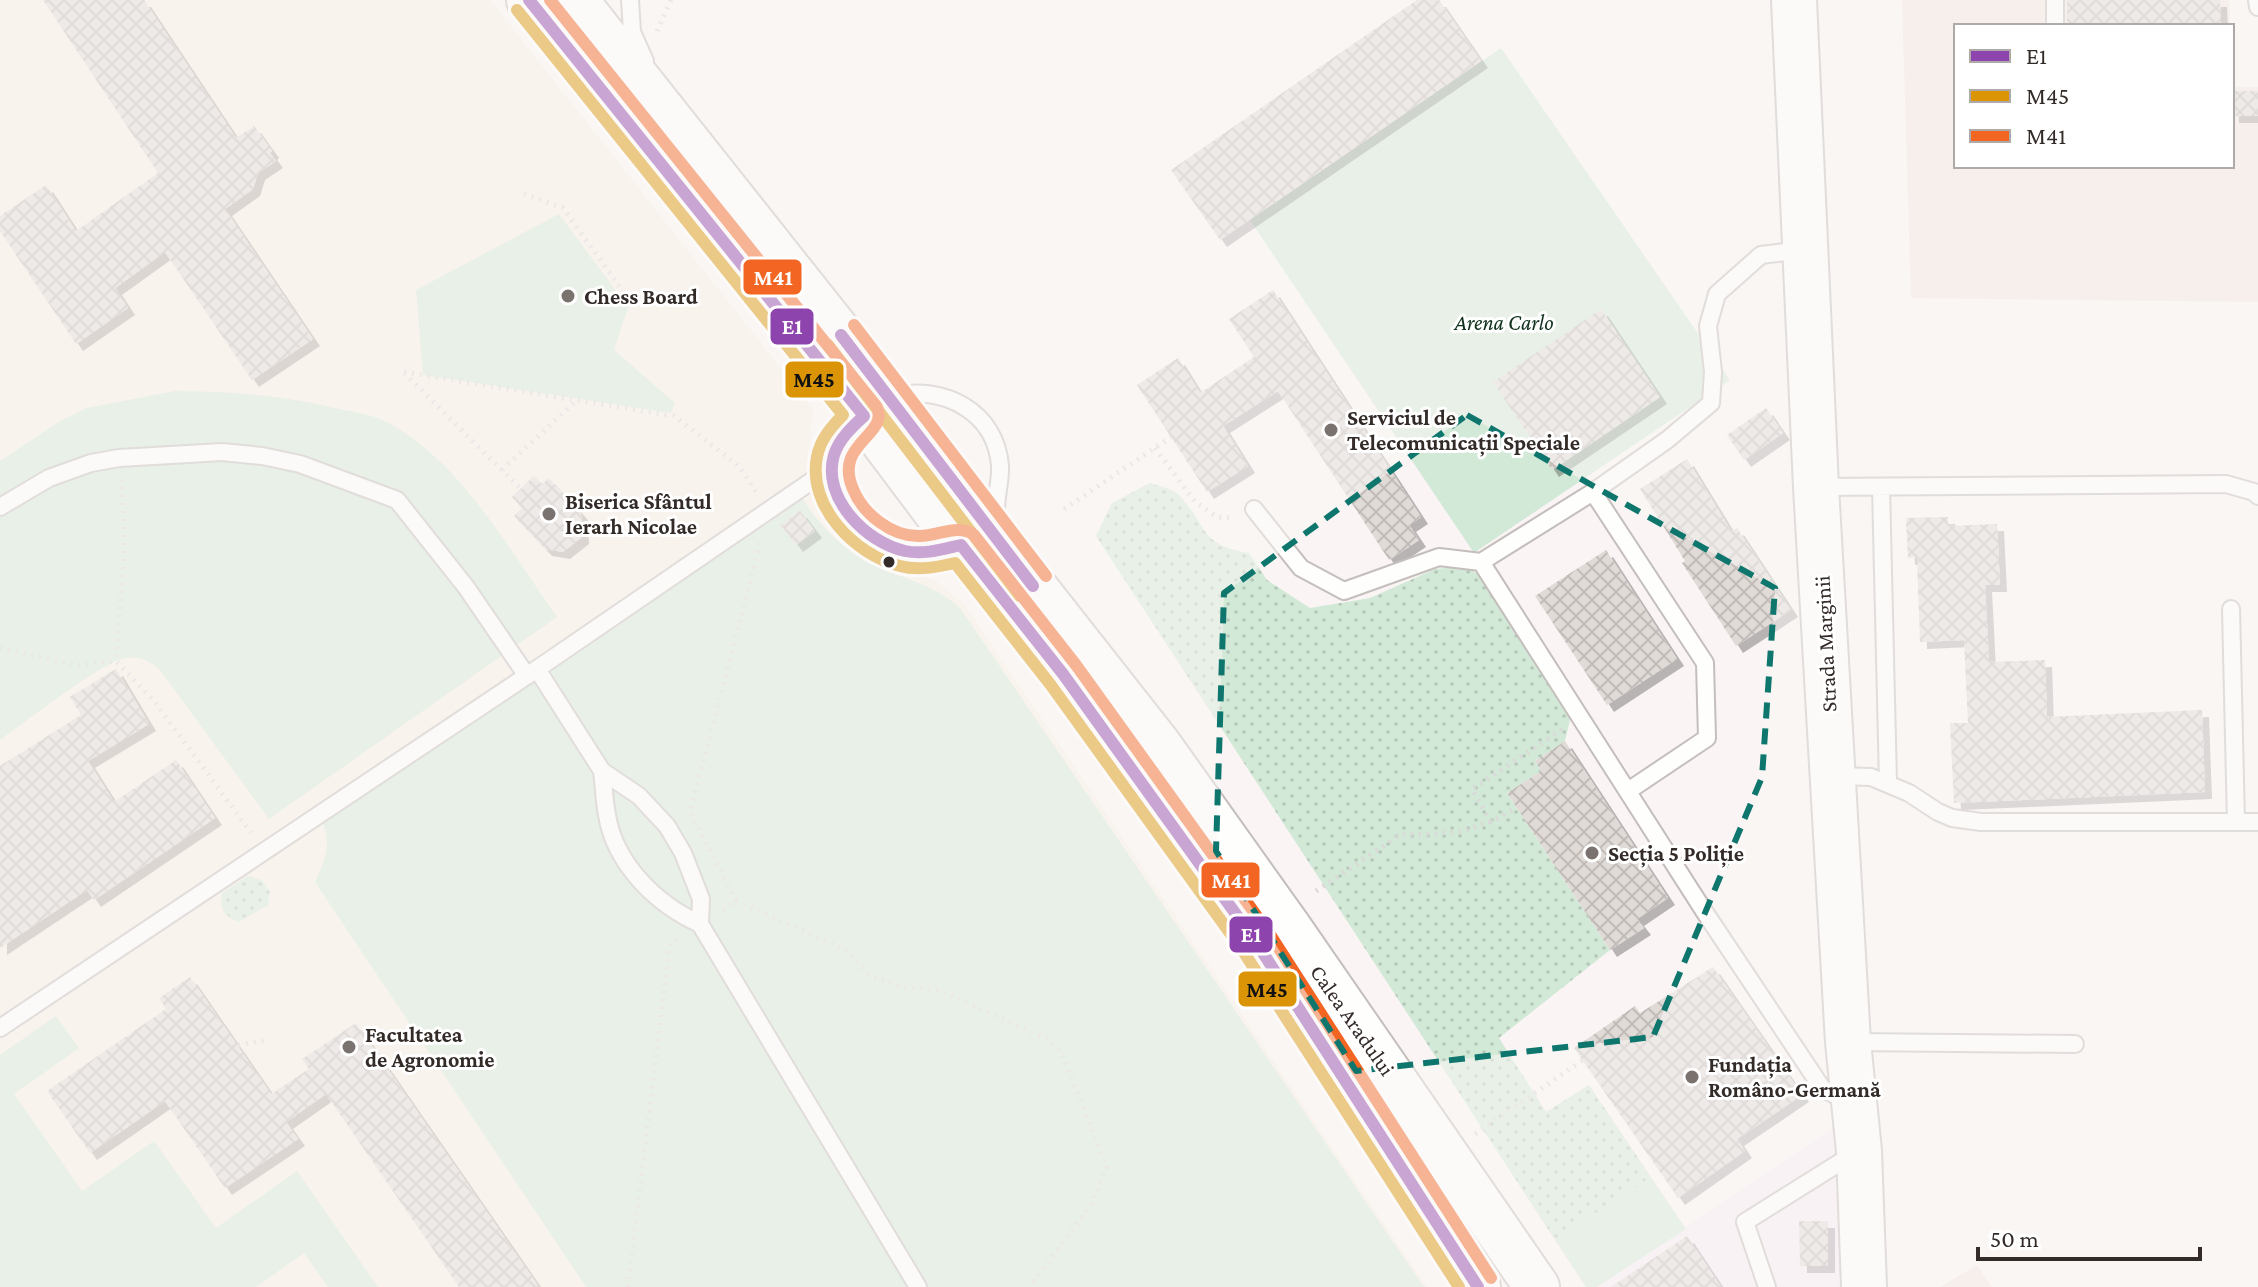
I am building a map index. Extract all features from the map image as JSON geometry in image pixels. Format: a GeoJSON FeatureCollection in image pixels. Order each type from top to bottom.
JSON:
{"type":"FeatureCollection","features":[{"type":"Feature","properties":{"kind":"main road","name":"Calea Aradului"},"geometry":{"type":"LineString","coordinates":[[529,0],[877,407],[1018,566],[1185,780],[1537,1287]]}},
{"type":"Feature","properties":{"kind":"main road","name":"Calea Aradului"},"geometry":{"type":"LineString","coordinates":[[575,0],[688,145],[877,407],[961,545],[1063,674],[1256,942],[1478,1287]]}},
{"type":"Feature","properties":{"kind":"main road","name":"Strada Marginii"},"geometry":{"type":"LineString","coordinates":[[1794,0],[1816,487],[1848,1042],[1859,1151],[1864,1287]]}},
{"type":"Feature","properties":{"kind":"lane"},"geometry":{"type":"LineString","coordinates":[[630,0],[632,32],[688,145]]}},
{"type":"Feature","properties":{"kind":"lane"},"geometry":{"type":"LineString","coordinates":[[2055,0],[2055,24]]}},
{"type":"Feature","properties":{"kind":"lane"},"geometry":{"type":"LineString","coordinates":[[2257,0],[2258,7]]}},
{"type":"Feature","properties":{"kind":"lane"},"geometry":{"type":"LineString","coordinates":[[1254,509],[1301,568],[1344,591],[1439,557],[1481,562],[1593,492],[1667,440],[1711,403],[1713,372],[1708,326],[1717,294],[1761,255],[1806,250]]}},
{"type":"Feature","properties":{"kind":"lane","name":"Calea Aradului"},"geometry":{"type":"LineString","coordinates":[[877,407],[911,393],[939,395],[965,406],[987,428],[1000,466],[995,511],[997,522],[1018,566]]}},
{"type":"Feature","properties":{"kind":"lane"},"geometry":{"type":"LineString","coordinates":[[877,407],[845,435],[836,451],[832,467],[835,486],[847,509],[875,539],[890,547],[908,552],[935,551],[961,545]]}},
{"type":"Feature","properties":{"kind":"lane"},"geometry":{"type":"LineString","coordinates":[[0,507],[49,478],[91,463],[188,452],[262,456],[300,464],[397,500],[532,672],[602,771],[639,796],[667,826],[683,853],[701,899],[700,924],[918,1287]]}},
{"type":"Feature","properties":{"kind":"lane"},"geometry":{"type":"LineString","coordinates":[[0,1028],[832,467]]}},
{"type":"Feature","properties":{"kind":"lane"},"geometry":{"type":"LineString","coordinates":[[1816,487],[2226,484],[2258,496]]}},
{"type":"Feature","properties":{"kind":"lane"},"geometry":{"type":"LineString","coordinates":[[1881,487],[1888,784]]}},
{"type":"Feature","properties":{"kind":"lane"},"geometry":{"type":"LineString","coordinates":[[1593,492],[1705,663],[1707,738],[1628,791]]}},
{"type":"Feature","properties":{"kind":"lane"},"geometry":{"type":"LineString","coordinates":[[1481,562],[1822,1088],[1835,1095],[1853,1096]]}},
{"type":"Feature","properties":{"kind":"lane"},"geometry":{"type":"LineString","coordinates":[[2231,609],[2236,822]]}},
{"type":"Feature","properties":{"kind":"lane"},"geometry":{"type":"LineString","coordinates":[[602,771],[607,817],[621,852],[638,879],[676,914],[700,924]]}},
{"type":"Feature","properties":{"kind":"lane"},"geometry":{"type":"LineString","coordinates":[[1833,776],[1871,777],[1952,818],[1981,822],[2258,822]]}},
{"type":"Feature","properties":{"kind":"lane"},"geometry":{"type":"LineString","coordinates":[[1848,1042],[2075,1044]]}},
{"type":"Feature","properties":{"kind":"lane"},"geometry":{"type":"LineString","coordinates":[[1767,1287],[1745,1222],[1859,1151]]}},
{"type":"Feature","properties":{"kind":"path"},"geometry":{"type":"LineString","coordinates":[[657,31],[671,0]]}},
{"type":"Feature","properties":{"kind":"path"},"geometry":{"type":"LineString","coordinates":[[524,194],[563,208],[635,308]]}},
{"type":"Feature","properties":{"kind":"path"},"geometry":{"type":"LineString","coordinates":[[521,489],[404,372],[674,416],[739,466],[769,509]]}},
{"type":"Feature","properties":{"kind":"path"},"geometry":{"type":"LineString","coordinates":[[502,470],[577,400]]}},
{"type":"Feature","properties":{"kind":"path"},"geometry":{"type":"LineString","coordinates":[[1064,509],[1171,437]]}},
{"type":"Feature","properties":{"kind":"path"},"geometry":{"type":"LineString","coordinates":[[1155,448],[1195,502],[1217,517],[1237,518],[1254,509]]}},
{"type":"Feature","properties":{"kind":"path"},"geometry":{"type":"LineString","coordinates":[[119,458],[125,541],[116,661],[155,702],[241,822]]}},
{"type":"Feature","properties":{"kind":"path"},"geometry":{"type":"LineString","coordinates":[[0,648],[75,665],[116,661]]}},
{"type":"Feature","properties":{"kind":"path"},"geometry":{"type":"LineString","coordinates":[[1491,822],[1472,789],[1580,717]]}},
{"type":"Feature","properties":{"kind":"path"},"geometry":{"type":"LineString","coordinates":[[1316,891],[1401,834],[1462,831],[1491,822],[1517,807]]}},
{"type":"Feature","properties":{"kind":"path"},"geometry":{"type":"LineString","coordinates":[[736,901],[845,949],[869,975],[902,987],[939,990],[1049,1040],[1061,1052],[1107,1167],[1090,1207],[1029,1287]]}},
{"type":"Feature","properties":{"kind":"path"},"geometry":{"type":"LineString","coordinates":[[238,1045],[266,1040]]}},
{"type":"Feature","properties":{"kind":"path"},"geometry":{"type":"LineString","coordinates":[[1475,1134],[1583,1060]]}},
{"type":"Feature","properties":{"kind":"highlighted area"},"geometry":{"type":"Polygon","coordinates":[[[1467,415],[1775,588],[1762,777],[1653,1037],[1356,1071],[1216,851],[1224,593],[1467,415]]]}},
{"type":"Feature","properties":{"kind":"shaded area"},"geometry":{"type":"Polygon","coordinates":[[[0,0],[490,0],[813,409],[810,439],[812,467],[819,499],[831,524],[867,556],[936,581],[964,604],[1427,1287],[0,1287],[0,0]]]}},
{"type":"Feature","properties":{"kind":"shaded area"},"geometry":{"type":"Polygon","coordinates":[[[1902,0],[2229,0],[2230,24],[1954,24],[1954,168],[2234,168],[2234,87],[2258,87],[2258,302],[1911,298],[1902,0]]]}},
{"type":"Feature","properties":{"kind":"shaded area"},"geometry":{"type":"Polygon","coordinates":[[[1834,1127],[1840,1145],[1850,1287],[1597,1287],[1834,1127]]]}},
{"type":"Feature","properties":{"kind":"shaded area"},"geometry":{"type":"Polygon","coordinates":[[[1977,1265],[1992,1287],[1940,1287],[1977,1265]]]}},
{"type":"Feature","properties":{"kind":"green space","name":"Arena Carlo"},"geometry":{"type":"Polygon","coordinates":[[[1501,48],[1730,380],[1474,553],[1250,220],[1501,48]]]}},
{"type":"Feature","properties":{"kind":"green space"},"geometry":{"type":"Polygon","coordinates":[[[559,214],[628,307],[614,350],[675,403],[671,413],[423,375],[416,290],[559,214]]]}},
{"type":"Feature","properties":{"kind":"green space"},"geometry":{"type":"Polygon","coordinates":[[[175,391],[239,393],[302,401],[371,416],[408,435],[457,479],[500,534],[557,617],[269,819],[160,670],[140,659],[126,658],[100,670],[0,740],[0,461],[60,421],[87,408],[175,391]]]}},
{"type":"Feature","properties":{"kind":"green space"},"geometry":{"type":"Polygon","coordinates":[[[1150,483],[1176,493],[1206,533],[1221,545],[1249,553],[1267,580],[1310,608],[1370,598],[1435,569],[1466,566],[1488,582],[1572,712],[1565,741],[1535,761],[1541,771],[1507,793],[1610,950],[1499,1038],[1546,1112],[1589,1085],[1651,1177],[1555,1240],[1096,536],[1112,503],[1150,483]]]}},
{"type":"Feature","properties":{"kind":"green space"},"geometry":{"type":"Polygon","coordinates":[[[802,497],[821,524],[855,554],[938,592],[960,608],[1424,1287],[586,1287],[315,882],[327,847],[323,824],[802,497]]]}},
{"type":"Feature","properties":{"kind":"green space"},"geometry":{"type":"Polygon","coordinates":[[[248,876],[262,880],[270,892],[268,905],[239,922],[224,911],[222,893],[248,876]]]}},
{"type":"Feature","properties":{"kind":"green space"},"geometry":{"type":"Polygon","coordinates":[[[56,1016],[79,1048],[14,1094],[82,1191],[154,1141],[216,1228],[297,1171],[378,1287],[328,1287],[304,1253],[256,1287],[0,1287],[0,1055],[56,1016]]]}},
{"type":"Feature","properties":{"kind":"green space"},"geometry":{"type":"Polygon","coordinates":[[[1651,1177],[1686,1229],[1597,1287],[1586,1287],[1555,1240],[1651,1177]]]}},
{"type":"Feature","properties":{"kind":"building"},"geometry":{"type":"Polygon","coordinates":[[[43,0],[144,0],[236,138],[254,126],[272,151],[270,153],[276,161],[258,173],[253,189],[225,209],[313,339],[252,380],[165,252],[115,288],[128,308],[76,344],[0,231],[0,216],[46,185],[76,231],[158,173],[43,0]]]}},
{"type":"Feature","properties":{"kind":"building"},"geometry":{"type":"Polygon","coordinates":[[[1417,0],[1439,0],[1481,61],[1220,240],[1171,170],[1417,0]]]}},
{"type":"Feature","properties":{"kind":"building"},"geometry":{"type":"Polygon","coordinates":[[[2067,0],[2220,0],[2221,24],[2067,24],[2067,0]]]}},
{"type":"Feature","properties":{"kind":"building"},"geometry":{"type":"Polygon","coordinates":[[[2234,91],[2258,91],[2258,116],[2234,116],[2234,91]]]}},
{"type":"Feature","properties":{"kind":"building"},"geometry":{"type":"Polygon","coordinates":[[[1273,290],[1421,517],[1409,525],[1419,540],[1389,560],[1278,391],[1223,426],[1248,466],[1207,492],[1137,385],[1178,358],[1200,393],[1254,357],[1229,319],[1273,290]]]}},
{"type":"Feature","properties":{"kind":"building"},"geometry":{"type":"Polygon","coordinates":[[[1601,309],[1660,397],[1552,470],[1493,382],[1601,309]]]}},
{"type":"Feature","properties":{"kind":"building"},"geometry":{"type":"Polygon","coordinates":[[[1766,408],[1783,433],[1744,460],[1727,435],[1766,408]]]}},
{"type":"Feature","properties":{"kind":"building"},"geometry":{"type":"Polygon","coordinates":[[[1687,459],[1731,531],[1737,528],[1791,610],[1736,646],[1682,563],[1685,561],[1640,489],[1687,459]]]}},
{"type":"Feature","properties":{"kind":"building","name":"Biserica Sfântul Ierarh Nicolae"},"geometry":{"type":"Polygon","coordinates":[[[534,476],[542,484],[549,478],[581,513],[582,537],[563,552],[545,549],[514,516],[522,508],[512,497],[534,476]]]}},
{"type":"Feature","properties":{"kind":"building"},"geometry":{"type":"Polygon","coordinates":[[[800,511],[815,531],[796,545],[781,525],[800,511]]]}},
{"type":"Feature","properties":{"kind":"building"},"geometry":{"type":"Polygon","coordinates":[[[1948,517],[1948,526],[1997,524],[2000,585],[1985,585],[1989,662],[2045,660],[2047,717],[2202,710],[2205,792],[1954,803],[1950,723],[1968,723],[1964,640],[1920,642],[1917,557],[1908,558],[1906,518],[1948,517]]]}},
{"type":"Feature","properties":{"kind":"building"},"geometry":{"type":"Polygon","coordinates":[[[1606,550],[1677,659],[1607,705],[1535,596],[1606,550]]]}},
{"type":"Feature","properties":{"kind":"building"},"geometry":{"type":"Polygon","coordinates":[[[116,669],[149,724],[88,761],[114,802],[176,760],[215,818],[94,900],[87,890],[0,948],[0,766],[81,715],[70,697],[116,669]]]}},
{"type":"Feature","properties":{"kind":"building","name":"Secția 5 Poliție"},"geometry":{"type":"Polygon","coordinates":[[[1565,741],[1668,898],[1637,919],[1644,928],[1610,950],[1507,793],[1541,771],[1535,761],[1565,741]]]}},
{"type":"Feature","properties":{"kind":"building","name":"Fundația Româno-Germană"},"geometry":{"type":"Polygon","coordinates":[[[1713,967],[1802,1095],[1737,1139],[1745,1151],[1678,1198],[1574,1048],[1635,1006],[1640,1013],[1713,967]]]}},
{"type":"Feature","properties":{"kind":"building"},"geometry":{"type":"Polygon","coordinates":[[[190,977],[271,1094],[309,1069],[302,1059],[356,1023],[539,1287],[459,1287],[326,1094],[286,1122],[298,1139],[225,1188],[165,1101],[90,1153],[47,1091],[166,1009],[159,998],[190,977]]]}},
{"type":"Feature","properties":{"kind":"building"},"geometry":{"type":"Polygon","coordinates":[[[1799,1221],[1828,1221],[1828,1266],[1800,1266],[1799,1221]]]}},
{"type":"Feature","properties":{"kind":"building"},"geometry":{"type":"Polygon","coordinates":[[[1687,1236],[1721,1287],[1611,1287],[1687,1236]]]}},
{"type":"Feature","properties":{"kind":"transit line","name":"E1"},"geometry":{"type":"LineString","coordinates":[[529,0],[864,416],[839,444],[834,455],[834,487],[850,516],[876,539],[905,551],[926,552],[961,545],[1063,674],[1256,942],[1478,1287]]}},
{"type":"Feature","properties":{"kind":"transit line","name":"M41"},"geometry":{"type":"LineString","coordinates":[[550,0],[877,407],[879,417],[876,426],[855,450],[850,461],[853,489],[864,507],[880,522],[899,533],[920,536],[962,530],[974,535],[1076,665],[1269,933],[1491,1278]]}},
{"type":"Feature","properties":{"kind":"transit line","name":"M45"},"geometry":{"type":"LineString","coordinates":[[517,10],[843,415],[821,445],[816,475],[819,493],[838,526],[867,551],[900,566],[921,568],[955,563],[1050,684],[1243,951],[1459,1287]]}},
{"type":"Feature","properties":{"kind":"transit line","name":"M41"},"geometry":{"type":"LineString","coordinates":[[854,325],[1046,576]]}},
{"type":"Feature","properties":{"kind":"transit line","name":"E1"},"geometry":{"type":"LineString","coordinates":[[841,335],[1033,586]]}},
{"type":"Feature","properties":{"kind":"transit line","name":"M45"},"geometry":{"type":"LineString","coordinates":[[828,345],[1020,596]]}},
{"type":"Feature","properties":{"kind":"place","name":"Chess Board"},"geometry":{"type":"Point","coordinates":[568,296]}},
{"type":"Feature","properties":{"kind":"place","name":"Serviciul de Telecomunicații Speciale"},"geometry":{"type":"Point","coordinates":[1331,430]}},
{"type":"Feature","properties":{"kind":"place","name":"Biserica Sfântul Ierarh Nicolae"},"geometry":{"type":"Point","coordinates":[549,514]}},
{"type":"Feature","properties":{"kind":"place","name":"Secția 5 Poliție"},"geometry":{"type":"Point","coordinates":[1592,853]}},
{"type":"Feature","properties":{"kind":"place","name":"Facultatea de Agronomie"},"geometry":{"type":"Point","coordinates":[349,1047]}},
{"type":"Feature","properties":{"kind":"place","name":"Fundația Româno-Germană"},"geometry":{"type":"Point","coordinates":[1692,1077]}}]}
